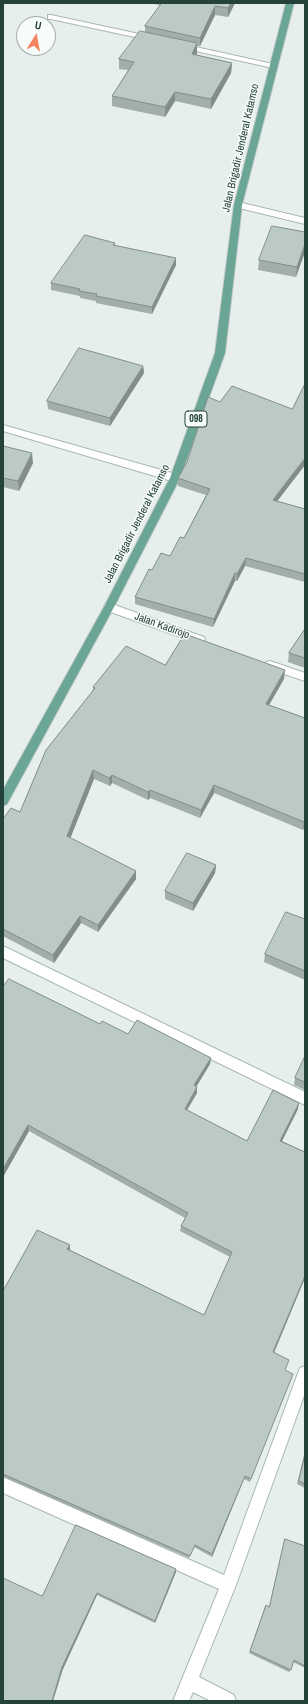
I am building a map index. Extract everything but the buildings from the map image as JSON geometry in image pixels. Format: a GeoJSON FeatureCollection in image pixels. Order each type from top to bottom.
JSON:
{"type":"FeatureCollection","features":[{"type":"Feature","properties":{"kind":"main road","name":"Jalan Brigadir Jenderal Katamso"},"geometry":{"type":"LineString","coordinates":[[3,801],[109,606],[175,478],[220,353],[238,205],[290,3]]}},
{"type":"Feature","properties":{"kind":"street"},"geometry":{"type":"LineString","coordinates":[[56,18],[158,40]]}},
{"type":"Feature","properties":{"kind":"street"},"geometry":{"type":"LineString","coordinates":[[173,44],[273,66]]}},
{"type":"Feature","properties":{"kind":"street"},"geometry":{"type":"LineString","coordinates":[[238,205],[305,221]]}},
{"type":"Feature","properties":{"kind":"street"},"geometry":{"type":"LineString","coordinates":[[3,428],[175,478]]}},
{"type":"Feature","properties":{"kind":"street","name":"Jalan Kadirojo"},"geometry":{"type":"LineString","coordinates":[[109,606],[214,645]]}},
{"type":"Feature","properties":{"kind":"street"},"geometry":{"type":"LineString","coordinates":[[259,661],[305,677]]}},
{"type":"Feature","properties":{"kind":"street"},"geometry":{"type":"LineString","coordinates":[[3,952],[305,1099]]}},
{"type":"Feature","properties":{"kind":"street"},"geometry":{"type":"LineString","coordinates":[[181,1701],[228,1585],[305,1373]]}},
{"type":"Feature","properties":{"kind":"street"},"geometry":{"type":"LineString","coordinates":[[3,1485],[228,1585]]}},
{"type":"Feature","properties":{"kind":"street"},"geometry":{"type":"LineString","coordinates":[[189,1681],[228,1701]]}}]}
